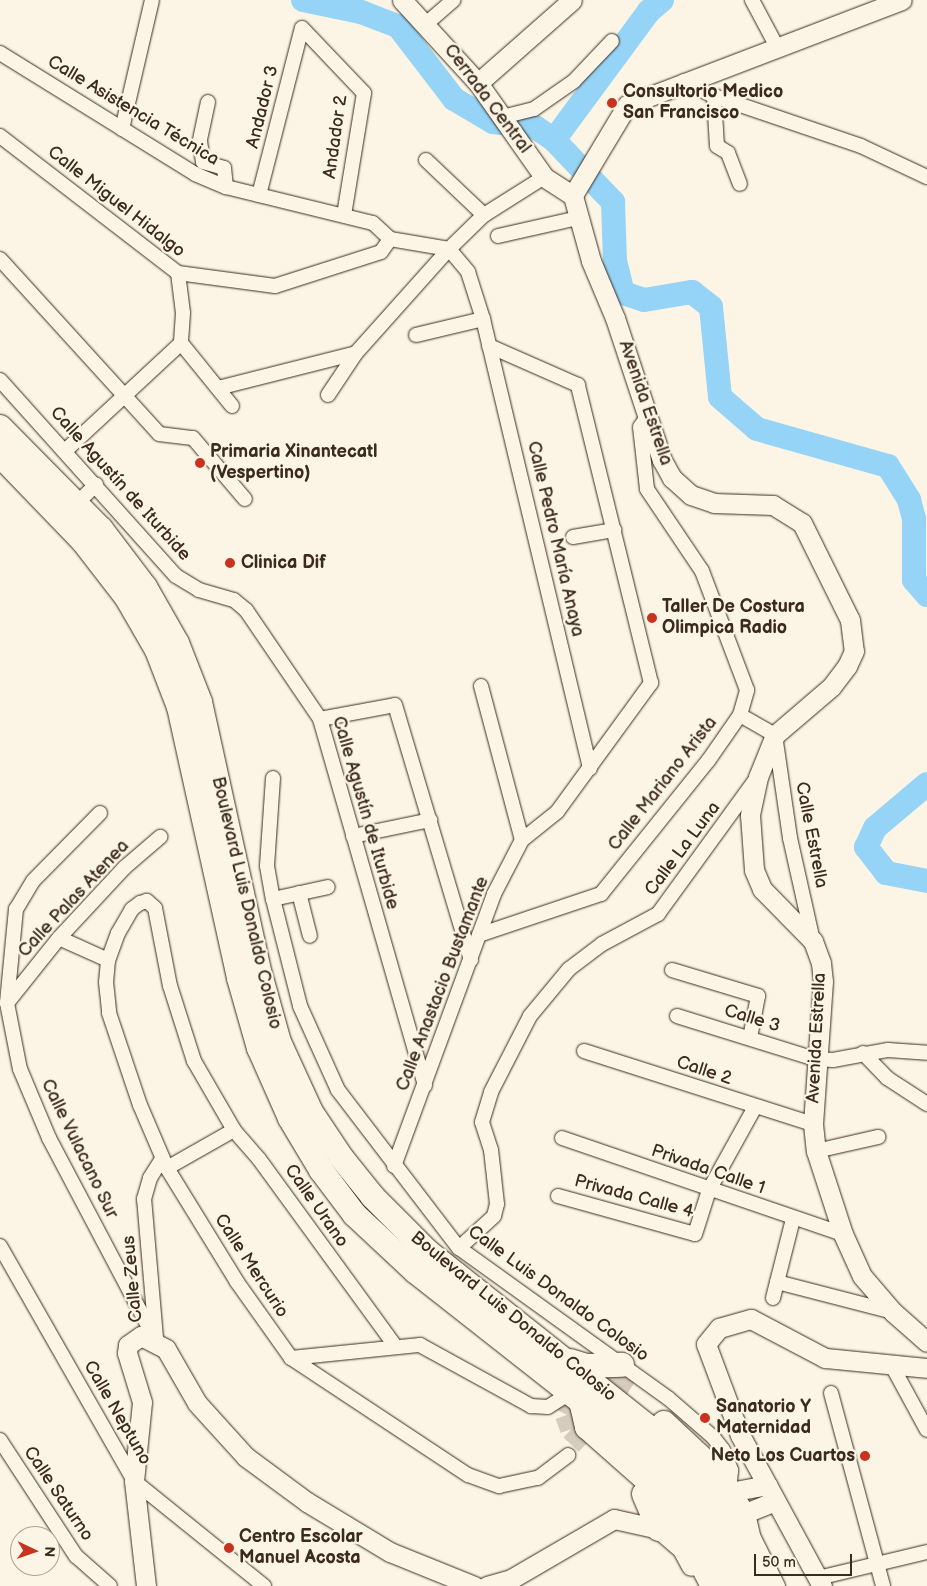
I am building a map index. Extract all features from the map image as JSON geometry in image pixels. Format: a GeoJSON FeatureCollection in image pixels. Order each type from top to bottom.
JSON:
{"type":"FeatureCollection","features":[{"type":"Feature","properties":{"kind":"highway","name":"Boulevard Luis Donaldo Colosio"},"geometry":{"type":"LineString","coordinates":[[0,428],[76,504],[145,587],[181,652],[200,702],[260,974],[279,1042],[311,1112],[373,1197],[427,1251],[569,1361],[647,1426],[694,1475],[734,1534],[758,1584]]}},
{"type":"Feature","properties":{"kind":"highway","name":"Boulevard Luis Donaldo Colosio"},"geometry":{"type":"LineString","coordinates":[[0,455],[83,541],[127,598],[157,650],[179,707],[239,978],[259,1048],[290,1118],[321,1170],[355,1215],[415,1271],[632,1442],[674,1484],[716,1544],[758,1584]]}},
{"type":"Feature","properties":{"kind":"highway"},"geometry":{"type":"LineString","coordinates":[[569,1361],[586,1366],[622,1365]]}},
{"type":"Feature","properties":{"kind":"highway"},"geometry":{"type":"LineString","coordinates":[[630,1391],[716,1457],[730,1492],[743,1514],[758,1584]]}},
{"type":"Feature","properties":{"kind":"highway"},"geometry":{"type":"LineString","coordinates":[[576,1397],[587,1427],[647,1480],[684,1530],[713,1586]]}},
{"type":"Feature","properties":{"kind":"highway"},"geometry":{"type":"LineString","coordinates":[[577,1449],[635,1483],[652,1506],[659,1528]]}},
{"type":"Feature","properties":{"kind":"street"},"geometry":{"type":"LineString","coordinates":[[122,129],[152,0]]}},
{"type":"Feature","properties":{"kind":"street","name":"Cerrada Central"},"geometry":{"type":"LineString","coordinates":[[402,0],[427,23],[478,83],[544,177],[573,195]]}},
{"type":"Feature","properties":{"kind":"street"},"geometry":{"type":"LineString","coordinates":[[427,23],[453,0]]}},
{"type":"Feature","properties":{"kind":"street"},"geometry":{"type":"LineString","coordinates":[[478,83],[572,0]]}},
{"type":"Feature","properties":{"kind":"street"},"geometry":{"type":"LineString","coordinates":[[752,0],[777,47]]}},
{"type":"Feature","properties":{"kind":"street"},"geometry":{"type":"LineString","coordinates":[[573,195],[627,106],[684,81],[902,0]]}},
{"type":"Feature","properties":{"kind":"street","name":"Andador 3"},"geometry":{"type":"LineString","coordinates":[[260,195],[302,28]]}},
{"type":"Feature","properties":{"kind":"street","name":"Andador 2"},"geometry":{"type":"LineString","coordinates":[[302,28],[364,93],[344,215]]}},
{"type":"Feature","properties":{"kind":"street"},"geometry":{"type":"LineString","coordinates":[[502,118],[534,109],[574,81],[612,41]]}},
{"type":"Feature","properties":{"kind":"street","name":"Calle Asistencia Técnica"},"geometry":{"type":"LineString","coordinates":[[0,53],[195,174],[226,187],[374,223],[390,239]]}},
{"type":"Feature","properties":{"kind":"street"},"geometry":{"type":"LineString","coordinates":[[684,81],[714,96],[861,146],[927,177]]}},
{"type":"Feature","properties":{"kind":"street"},"geometry":{"type":"LineString","coordinates":[[714,96],[717,146],[728,153],[740,184]]}},
{"type":"Feature","properties":{"kind":"street"},"geometry":{"type":"LineString","coordinates":[[208,102],[200,141],[203,162],[224,168],[226,187]]}},
{"type":"Feature","properties":{"kind":"street","name":"Calle Miguel Hidalgo"},"geometry":{"type":"LineString","coordinates":[[0,136],[178,274],[183,313],[181,343]]}},
{"type":"Feature","properties":{"kind":"street"},"geometry":{"type":"LineString","coordinates":[[426,160],[484,216]]}},
{"type":"Feature","properties":{"kind":"street"},"geometry":{"type":"LineString","coordinates":[[328,394],[356,353],[449,248],[484,216],[544,177]]}},
{"type":"Feature","properties":{"kind":"street","name":"Avenida Estrella"},"geometry":{"type":"LineString","coordinates":[[573,195],[578,218],[662,460],[672,478],[691,495],[714,503],[773,506],[802,523],[850,620],[854,651],[847,666],[831,687],[775,736],[758,777],[750,815],[754,870],[762,890],[813,941],[823,981],[815,1059],[813,1124],[816,1150],[843,1234],[862,1276],[893,1312],[927,1342]]}},
{"type":"Feature","properties":{"kind":"street"},"geometry":{"type":"LineString","coordinates":[[498,236],[578,218]]}},
{"type":"Feature","properties":{"kind":"street"},"geometry":{"type":"LineString","coordinates":[[178,274],[275,286],[381,252],[390,239],[449,248]]}},
{"type":"Feature","properties":{"kind":"street","name":"Calle Pedro María Anaya"},"geometry":{"type":"LineString","coordinates":[[449,248],[468,272],[483,319],[590,768]]}},
{"type":"Feature","properties":{"kind":"street"},"geometry":{"type":"LineString","coordinates":[[0,258],[127,396],[159,434],[193,438],[245,499]]}},
{"type":"Feature","properties":{"kind":"street"},"geometry":{"type":"LineString","coordinates":[[416,335],[483,319]]}},
{"type":"Feature","properties":{"kind":"street"},"geometry":{"type":"LineString","coordinates":[[66,450],[127,396],[181,343],[232,406]]}},
{"type":"Feature","properties":{"kind":"street"},"geometry":{"type":"LineString","coordinates":[[490,346],[578,385],[614,530],[573,537]]}},
{"type":"Feature","properties":{"kind":"street"},"geometry":{"type":"LineString","coordinates":[[218,388],[356,353]]}},
{"type":"Feature","properties":{"kind":"street","name":"Calle Agustín de Iturbide"},"geometry":{"type":"LineString","coordinates":[[0,380],[66,450],[183,583],[234,600],[246,610],[320,720],[425,1085]]}},
{"type":"Feature","properties":{"kind":"street","name":"Calle Mariano Arista"},"geometry":{"type":"LineString","coordinates":[[479,935],[601,894],[708,760],[740,715],[747,690],[702,571],[647,489],[640,427],[648,417]]}},
{"type":"Feature","properties":{"kind":"street"},"geometry":{"type":"LineString","coordinates":[[76,504],[96,485]]}},
{"type":"Feature","properties":{"kind":"street","name":"Calle Anastacio Bustamante"},"geometry":{"type":"LineString","coordinates":[[394,1166],[494,894],[522,840],[557,812],[651,683],[614,530]]}},
{"type":"Feature","properties":{"kind":"street"},"geometry":{"type":"LineString","coordinates":[[481,686],[522,840]]}},
{"type":"Feature","properties":{"kind":"street"},"geometry":{"type":"LineString","coordinates":[[320,720],[395,705],[471,960]]}},
{"type":"Feature","properties":{"kind":"street"},"geometry":{"type":"LineString","coordinates":[[740,715],[775,736]]}},
{"type":"Feature","properties":{"kind":"street","name":"Calle Estrella"},"geometry":{"type":"LineString","coordinates":[[775,736],[790,838],[813,941]]}},
{"type":"Feature","properties":{"kind":"street","name":"Calle La Luna"},"geometry":{"type":"LineString","coordinates":[[459,1248],[494,1216],[497,1204],[492,1159],[482,1122],[490,1092],[530,1016],[568,969],[602,944],[658,914],[758,777]]}},
{"type":"Feature","properties":{"kind":"street","name":"Calle Luis Donaldo Colosio"},"geometry":{"type":"LineString","coordinates":[[273,778],[266,866],[300,1006],[338,1090],[394,1166],[459,1248],[668,1398],[716,1457]]}},
{"type":"Feature","properties":{"kind":"street","name":"Calle Vulacano Sur"},"geometry":{"type":"LineString","coordinates":[[100,813],[33,881],[16,909],[4,1008],[20,1069],[49,1138],[156,1341]]}},
{"type":"Feature","properties":{"kind":"street"},"geometry":{"type":"LineString","coordinates":[[353,836],[430,820]]}},
{"type":"Feature","properties":{"kind":"street","name":"Calle Palas Atenea"},"geometry":{"type":"LineString","coordinates":[[4,1008],[59,938],[124,868],[160,837]]}},
{"type":"Feature","properties":{"kind":"street"},"geometry":{"type":"LineString","coordinates":[[273,899],[328,887]]}},
{"type":"Feature","properties":{"kind":"street"},"geometry":{"type":"LineString","coordinates":[[300,893],[310,936]]}},
{"type":"Feature","properties":{"kind":"street","name":"Calle Mercurio"},"geometry":{"type":"LineString","coordinates":[[147,901],[132,909],[108,960],[109,1013],[165,1164],[237,1282],[291,1358],[468,1475],[499,1486],[538,1478],[577,1449]]}},
{"type":"Feature","properties":{"kind":"street","name":"Calle Urano"},"geometry":{"type":"LineString","coordinates":[[147,901],[155,908],[170,986],[194,1061],[234,1130],[259,1159],[396,1347]]}},
{"type":"Feature","properties":{"kind":"street"},"geometry":{"type":"LineString","coordinates":[[59,938],[108,960]]}},
{"type":"Feature","properties":{"kind":"street"},"geometry":{"type":"LineString","coordinates":[[672,970],[758,996],[750,1038]]}},
{"type":"Feature","properties":{"kind":"street","name":"Calle 3"},"geometry":{"type":"LineString","coordinates":[[677,1016],[815,1059],[833,1060],[863,1053],[888,1050],[927,1053]]}},
{"type":"Feature","properties":{"kind":"street","name":"Calle 2"},"geometry":{"type":"LineString","coordinates":[[584,1051],[813,1124]]}},
{"type":"Feature","properties":{"kind":"street"},"geometry":{"type":"LineString","coordinates":[[863,1053],[887,1078],[927,1104]]}},
{"type":"Feature","properties":{"kind":"street"},"geometry":{"type":"LineString","coordinates":[[709,1190],[755,1107]]}},
{"type":"Feature","properties":{"kind":"street"},"geometry":{"type":"LineString","coordinates":[[165,1164],[234,1130]]}},
{"type":"Feature","properties":{"kind":"street"},"geometry":{"type":"LineString","coordinates":[[816,1150],[878,1137]]}},
{"type":"Feature","properties":{"kind":"street","name":"Privada Calle 1"},"geometry":{"type":"LineString","coordinates":[[562,1138],[793,1219],[843,1234]]}},
{"type":"Feature","properties":{"kind":"street","name":"Calle Zeus"},"geometry":{"type":"LineString","coordinates":[[156,1341],[144,1199],[150,1178],[165,1164]]}},
{"type":"Feature","properties":{"kind":"street","name":"Privada Calle 4"},"geometry":{"type":"LineString","coordinates":[[558,1196],[690,1235],[698,1230],[709,1190]]}},
{"type":"Feature","properties":{"kind":"street"},"geometry":{"type":"LineString","coordinates":[[773,1298],[793,1219]]}},
{"type":"Feature","properties":{"kind":"street","name":"Calle Neptuno"},"geometry":{"type":"LineString","coordinates":[[0,1246],[134,1481],[264,1586]]}},
{"type":"Feature","properties":{"kind":"street"},"geometry":{"type":"LineString","coordinates":[[777,1282],[893,1312]]}},
{"type":"Feature","properties":{"kind":"street"},"geometry":{"type":"LineString","coordinates":[[927,1368],[825,1358],[762,1322],[730,1323],[710,1335],[706,1352],[740,1435],[820,1582],[927,1552]]}},
{"type":"Feature","properties":{"kind":"street"},"geometry":{"type":"LineString","coordinates":[[146,1586],[134,1481],[142,1402],[127,1352],[133,1338],[141,1336],[156,1341],[166,1350],[197,1403],[246,1457],[307,1502],[390,1552],[466,1586],[474,1586]]}},
{"type":"Feature","properties":{"kind":"street"},"geometry":{"type":"LineString","coordinates":[[291,1358],[420,1345],[531,1406],[548,1407],[576,1397]]}},
{"type":"Feature","properties":{"kind":"street"},"geometry":{"type":"LineString","coordinates":[[892,1364],[927,1429]]}},
{"type":"Feature","properties":{"kind":"street"},"geometry":{"type":"LineString","coordinates":[[831,1392],[883,1586]]}},
{"type":"Feature","properties":{"kind":"street"},"geometry":{"type":"LineString","coordinates":[[716,1457],[740,1435]]}},
{"type":"Feature","properties":{"kind":"street","name":"Calle Saturno"},"geometry":{"type":"LineString","coordinates":[[0,1440],[76,1556],[110,1586]]}},
{"type":"Feature","properties":{"kind":"street"},"geometry":{"type":"LineString","coordinates":[[730,1492],[771,1493]]}},
{"type":"Feature","properties":{"kind":"street"},"geometry":{"type":"LineString","coordinates":[[743,1514],[771,1493]]}},
{"type":"Feature","properties":{"kind":"street"},"geometry":{"type":"LineString","coordinates":[[487,1586],[511,1579],[614,1519],[659,1528],[682,1549],[701,1586]]}},
{"type":"Feature","properties":{"kind":"waterway"},"geometry":{"type":"LineString","coordinates":[[303,0],[361,12],[398,26],[454,99],[493,122],[535,127],[554,140],[613,202],[615,261],[623,293],[644,300],[692,292],[711,307],[720,397],[757,429],[888,466],[909,500],[914,519],[914,580],[927,595]]}},
{"type":"Feature","properties":{"kind":"waterway"},"geometry":{"type":"LineString","coordinates":[[554,140],[649,11],[662,0]]}},
{"type":"Feature","properties":{"kind":"waterway"},"geometry":{"type":"LineString","coordinates":[[927,784],[875,828],[866,847],[886,873],[927,881]]}},
{"type":"Feature","properties":{"kind":"tunnel"},"geometry":{"type":"LineString","coordinates":[[587,1443],[572,1429],[567,1415],[578,1393],[593,1380],[609,1378],[630,1391]]}},
{"type":"Feature","properties":{"kind":"place","name":"Consultorio Medico San Francisco"},"geometry":{"type":"Point","coordinates":[612,103]}},
{"type":"Feature","properties":{"kind":"place","name":"Primaria Xinantecatl (Vespertino)"},"geometry":{"type":"Point","coordinates":[200,463]}},
{"type":"Feature","properties":{"kind":"place","name":"Clinica Dif"},"geometry":{"type":"Point","coordinates":[230,563]}},
{"type":"Feature","properties":{"kind":"place","name":"Taller De Costura Olimpica Radio"},"geometry":{"type":"Point","coordinates":[652,618]}},
{"type":"Feature","properties":{"kind":"place","name":"Sanatorio Y Maternidad"},"geometry":{"type":"Point","coordinates":[705,1418]}},
{"type":"Feature","properties":{"kind":"place","name":"Neto Los Cuartos"},"geometry":{"type":"Point","coordinates":[865,1456]}},
{"type":"Feature","properties":{"kind":"place","name":"Centro Escolar Manuel Acosta"},"geometry":{"type":"Point","coordinates":[229,1548]}}]}
